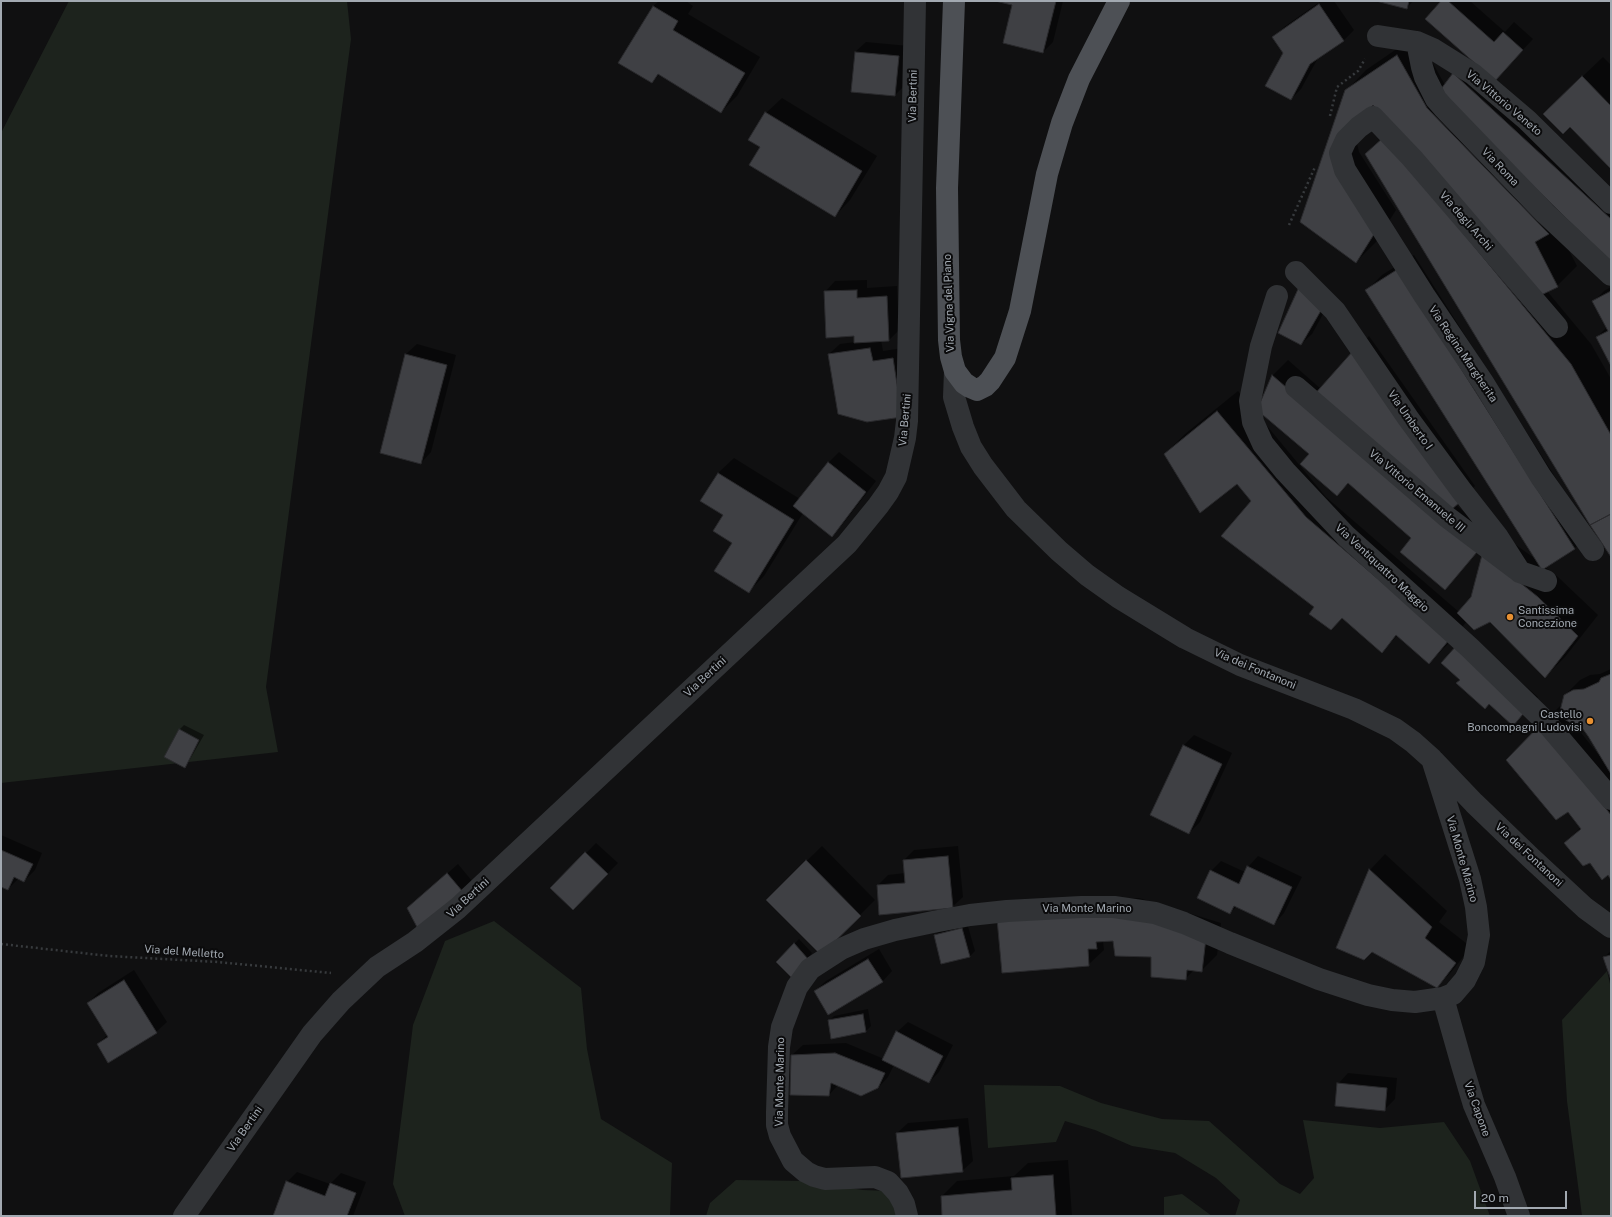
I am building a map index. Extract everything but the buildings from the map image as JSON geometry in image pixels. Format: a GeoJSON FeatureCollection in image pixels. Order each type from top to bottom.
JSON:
{"type":"FeatureCollection","features":[{"type":"Feature","properties":{"kind":"main road","name":"Via Vigna del Piano"},"geometry":{"type":"LineString","coordinates":[[954,1],[947,188],[947,253],[949,340],[955,372]]}},
{"type":"Feature","properties":{"kind":"main road"},"geometry":{"type":"LineString","coordinates":[[955,372],[964,383],[977,390],[985,386],[990,381],[1005,358],[1020,310],[1046,182],[1062,122],[1079,78],[1119,1]]}},
{"type":"Feature","properties":{"kind":"street","name":"Via Bertini"},"geometry":{"type":"LineString","coordinates":[[184,1216],[312,1034],[341,1001],[377,967],[430,932],[470,897],[847,544],[878,506],[890,487],[896,477],[905,438],[907,421],[915,1]]}},
{"type":"Feature","properties":{"kind":"street","name":"Via Vittorio Veneto"},"geometry":{"type":"LineString","coordinates":[[1378,36],[1417,42],[1433,49],[1460,66],[1489,87],[1527,120],[1611,202]]}},
{"type":"Feature","properties":{"kind":"street","name":"Via Roma"},"geometry":{"type":"LineString","coordinates":[[1417,42],[1425,77],[1436,99],[1442,107],[1545,213],[1611,275]]}},
{"type":"Feature","properties":{"kind":"street","name":"Via Regina Margherita"},"geometry":{"type":"LineString","coordinates":[[1373,117],[1359,127],[1346,140],[1340,153],[1345,170],[1424,295],[1484,384],[1541,477],[1593,550]]}},
{"type":"Feature","properties":{"kind":"street","name":"Via degli Archi"},"geometry":{"type":"LineString","coordinates":[[1373,117],[1412,158],[1557,327]]}},
{"type":"Feature","properties":{"kind":"street","name":"Via Umberto I"},"geometry":{"type":"LineString","coordinates":[[1296,272],[1335,311],[1408,418],[1461,490],[1498,536],[1520,572]]}},
{"type":"Feature","properties":{"kind":"street","name":"Via Ventiquattro Maggio"},"geometry":{"type":"LineString","coordinates":[[1277,296],[1261,346],[1250,401],[1253,422],[1263,444],[1285,471],[1346,536],[1470,648],[1544,720],[1611,800]]}},
{"type":"Feature","properties":{"kind":"street","name":"Via dei Fontanoni"},"geometry":{"type":"LineString","coordinates":[[955,372],[954,397],[971,447],[983,466],[1021,514],[1059,551],[1088,575],[1132,606],[1197,644],[1240,665],[1354,709],[1395,729],[1432,758],[1474,803],[1525,852],[1586,908],[1611,927]]}},
{"type":"Feature","properties":{"kind":"street","name":"Via Vittorio Emanuele III"},"geometry":{"type":"LineString","coordinates":[[1296,387],[1447,517],[1520,572],[1546,581]]}},
{"type":"Feature","properties":{"kind":"street","name":"Via Monte Marino"},"geometry":{"type":"LineString","coordinates":[[907,1216],[904,1204],[898,1192],[888,1182],[875,1177],[825,1179],[814,1176],[806,1172],[793,1161],[788,1154],[780,1136],[777,1125],[780,1037],[797,987],[810,969],[819,962],[864,939],[895,930],[970,915],[1044,908],[1081,907],[1129,909],[1155,913],[1184,923],[1319,979],[1368,995],[1392,1000],[1415,1002],[1443,998],[1453,994],[1465,980],[1474,962],[1479,936],[1476,907],[1470,879],[1432,758]]}},
{"type":"Feature","properties":{"kind":"street","name":"Via Capone"},"geometry":{"type":"LineString","coordinates":[[1443,998],[1474,1105],[1505,1177],[1519,1216]]}},
{"type":"Feature","properties":{"kind":"path","name":"Via del Melletto"},"geometry":{"type":"LineString","coordinates":[[1,944],[109,956],[218,962],[367,976]]}},
{"type":"Feature","properties":{"kind":"shaded area"},"geometry":{"type":"Polygon","coordinates":[[[69,1],[347,1],[351,39],[266,687],[278,752],[1,783],[1,133],[69,1]]]}},
{"type":"Feature","properties":{"kind":"shaded area"},"geometry":{"type":"Polygon","coordinates":[[[494,921],[581,988],[587,1049],[601,1119],[672,1163],[670,1216],[405,1216],[393,1184],[413,1025],[445,941],[494,921]]]}},
{"type":"Feature","properties":{"kind":"shaded area"},"geometry":{"type":"Polygon","coordinates":[[[1607,971],[1611,988],[1611,1216],[1582,1216],[1567,1101],[1562,1020],[1607,971]]]}},
{"type":"Feature","properties":{"kind":"shaded area"},"geometry":{"type":"Polygon","coordinates":[[[984,1085],[1060,1086],[1101,1103],[1162,1119],[1209,1121],[1280,1184],[1300,1194],[1314,1178],[1303,1120],[1380,1128],[1444,1122],[1470,1161],[1490,1216],[1235,1216],[1240,1200],[1216,1178],[1175,1153],[1132,1146],[1095,1130],[1065,1121],[1056,1142],[988,1148],[984,1085]]]}},
{"type":"Feature","properties":{"kind":"shaded area"},"geometry":{"type":"Polygon","coordinates":[[[736,1180],[805,1181],[863,1190],[888,1191],[901,1216],[706,1216],[710,1203],[736,1180]]]}},
{"type":"Feature","properties":{"kind":"shaded area"},"geometry":{"type":"Polygon","coordinates":[[[1182,1194],[1212,1216],[1164,1216],[1164,1197],[1182,1194]]]}},
{"type":"Feature","properties":{"kind":"place","name":"Santissima Concezione"},"geometry":{"type":"Point","coordinates":[1510,617]}},
{"type":"Feature","properties":{"kind":"place","name":"Castello Boncompagni Ludovisi"},"geometry":{"type":"Point","coordinates":[1590,721]}}]}
